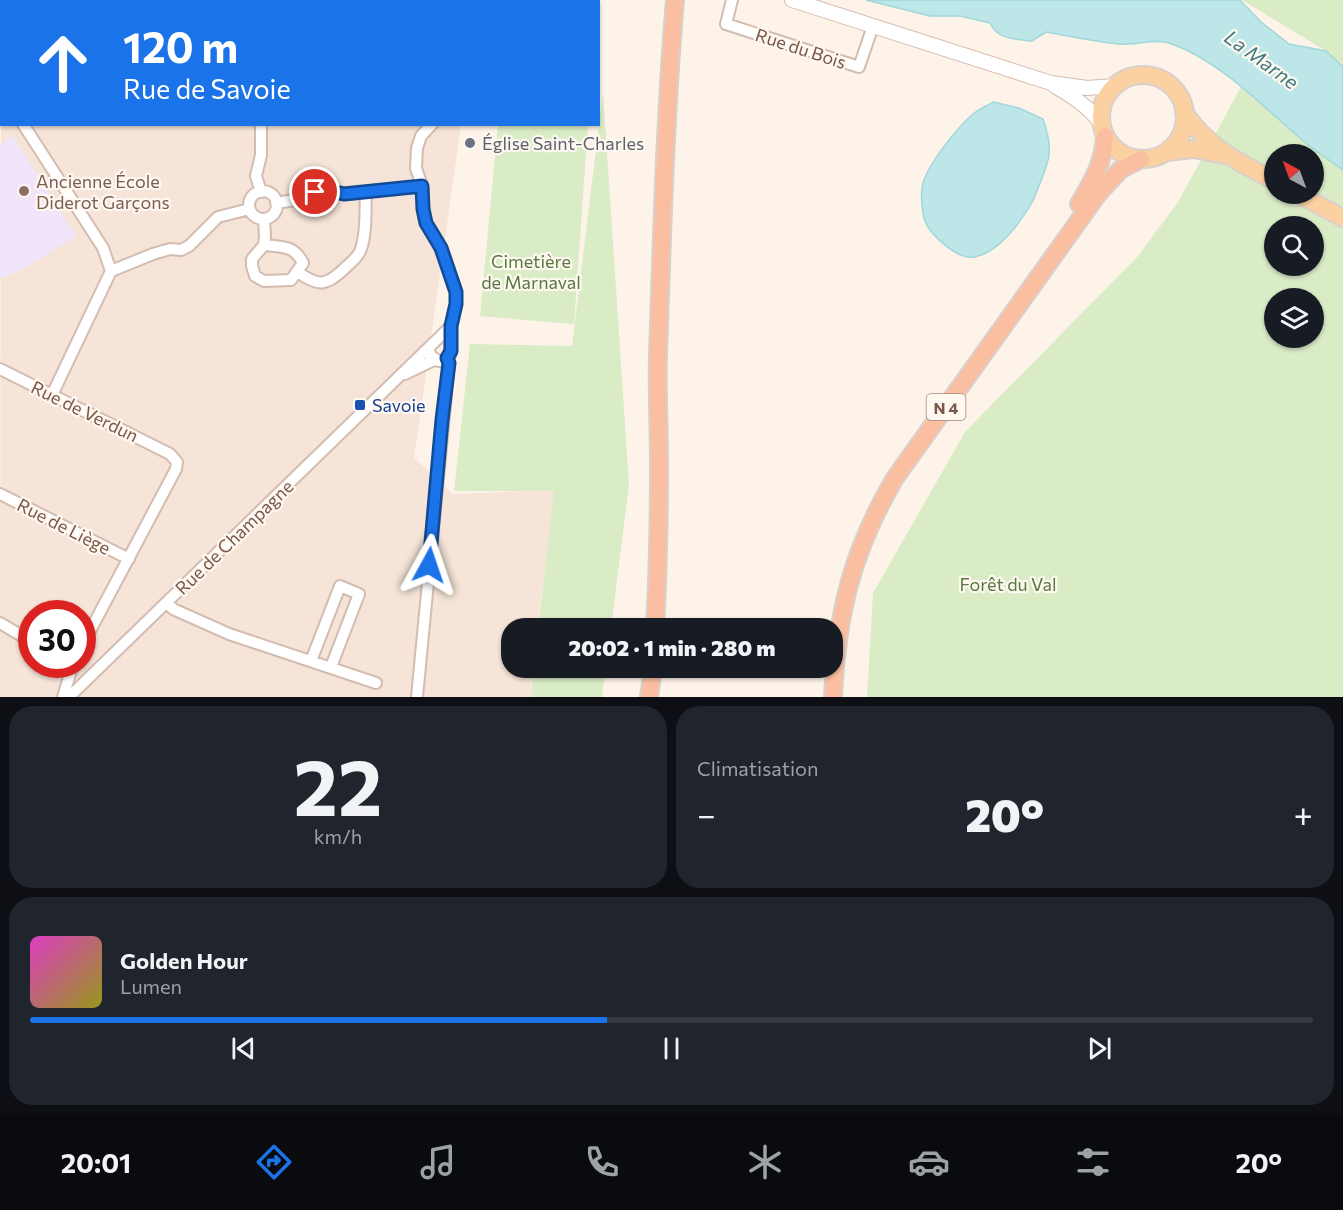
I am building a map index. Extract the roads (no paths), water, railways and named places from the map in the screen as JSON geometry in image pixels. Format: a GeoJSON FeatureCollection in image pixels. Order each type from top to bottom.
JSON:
{"type":"FeatureCollection","features":[{"type":"Feature","properties":{"kind":"highway"},"geometry":{"type":"LineString","coordinates":[[655,618],[662,203],[666,111],[675,0]]}},
{"type":"Feature","properties":{"kind":"highway","name":"N 4"},"geometry":{"type":"LineString","coordinates":[[833,618],[840,578],[855,534],[868,507],[888,473],[1069,220],[1100,165],[1105,151],[1103,129]]}},
{"type":"Feature","properties":{"kind":"highway","name":"N 4"},"geometry":{"type":"LineString","coordinates":[[833,697],[836,651],[843,607],[856,557],[873,516],[896,478],[1098,194],[1120,170],[1141,159]]}},
{"type":"Feature","properties":{"kind":"highway"},"geometry":{"type":"LineString","coordinates":[[662,283],[668,356],[669,466],[665,618]]}},
{"type":"Feature","properties":{"kind":"highway"},"geometry":{"type":"LineString","coordinates":[[649,697],[652,678]]}},
{"type":"Feature","properties":{"kind":"highway"},"geometry":{"type":"LineString","coordinates":[[660,697],[662,678]]}},
{"type":"Feature","properties":{"kind":"highway"},"geometry":{"type":"LineString","coordinates":[[826,697],[827,678]]}},
{"type":"Feature","properties":{"kind":"main road"},"geometry":{"type":"LineString","coordinates":[[792,0],[1051,83],[1087,88],[1115,86]]}},
{"type":"Feature","properties":{"kind":"main road"},"geometry":{"type":"LineString","coordinates":[[1051,83],[1092,111],[1103,129],[1116,150],[1124,155],[1141,159],[1156,157],[1173,146],[1183,130],[1182,102],[1170,85],[1153,76],[1133,76],[1115,86],[1103,102],[1103,129]]}},
{"type":"Feature","properties":{"kind":"main road"},"geometry":{"type":"LineString","coordinates":[[1184,112],[1201,134],[1225,155],[1264,175]]}},
{"type":"Feature","properties":{"kind":"main road"},"geometry":{"type":"LineString","coordinates":[[1166,152],[1194,149],[1225,155]]}},
{"type":"Feature","properties":{"kind":"main road"},"geometry":{"type":"LineString","coordinates":[[1317,204],[1343,218]]}},
{"type":"Feature","properties":{"kind":"street","name":"Rue du Bois"},"geometry":{"type":"LineString","coordinates":[[732,0],[726,24],[859,67],[873,26]]}},
{"type":"Feature","properties":{"kind":"street"},"geometry":{"type":"LineString","coordinates":[[23,126],[103,248],[111,271]]}},
{"type":"Feature","properties":{"kind":"street"},"geometry":{"type":"LineString","coordinates":[[261,126],[261,155],[255,176],[261,192]]}},
{"type":"Feature","properties":{"kind":"street"},"geometry":{"type":"LineString","coordinates":[[417,697],[447,381],[438,366],[450,347],[451,326],[456,304],[456,292],[441,248],[426,223],[422,186],[416,168],[417,148],[422,136],[430,126]]}},
{"type":"Feature","properties":{"kind":"street"},"geometry":{"type":"LineString","coordinates":[[276,203],[301,199],[315,192],[331,191],[344,194],[422,186]]}},
{"type":"Feature","properties":{"kind":"street"},"geometry":{"type":"LineString","coordinates":[[261,192],[273,196],[276,203],[272,216],[264,219],[256,218],[249,209],[250,200],[261,192]]}},
{"type":"Feature","properties":{"kind":"street"},"geometry":{"type":"LineString","coordinates":[[298,272],[309,280],[321,283],[333,279],[361,251],[365,231],[366,192]]}},
{"type":"Feature","properties":{"kind":"street"},"geometry":{"type":"LineString","coordinates":[[52,395],[111,271],[153,254],[170,249],[181,250],[218,218],[249,209]]}},
{"type":"Feature","properties":{"kind":"street"},"geometry":{"type":"LineString","coordinates":[[264,219],[266,236],[264,245],[252,259],[255,276],[264,281],[291,280],[303,263],[298,254],[290,249],[264,245]]}},
{"type":"Feature","properties":{"kind":"street","name":"Rue de Champagne"},"geometry":{"type":"LineString","coordinates":[[69,697],[451,326]]}},
{"type":"Feature","properties":{"kind":"street"},"geometry":{"type":"LineString","coordinates":[[440,360],[430,355],[431,345],[444,340],[450,347]]}},
{"type":"Feature","properties":{"kind":"street","name":"Rue de Champagne"},"geometry":{"type":"LineString","coordinates":[[400,377],[440,360]]}},
{"type":"Feature","properties":{"kind":"street","name":"Rue de Verdun"},"geometry":{"type":"LineString","coordinates":[[0,369],[170,453],[177,462],[176,469],[129,559]]}},
{"type":"Feature","properties":{"kind":"street","name":"Rue de Liège"},"geometry":{"type":"LineString","coordinates":[[0,494],[129,559]]}},
{"type":"Feature","properties":{"kind":"street"},"geometry":{"type":"LineString","coordinates":[[96,620],[129,559]]}},
{"type":"Feature","properties":{"kind":"street"},"geometry":{"type":"LineString","coordinates":[[311,661],[340,586],[359,594],[331,667]]}},
{"type":"Feature","properties":{"kind":"street"},"geometry":{"type":"LineString","coordinates":[[167,602],[173,609],[229,634],[376,683]]}},
{"type":"Feature","properties":{"kind":"street"},"geometry":{"type":"LineString","coordinates":[[0,623],[18,634]]}},
{"type":"Feature","properties":{"kind":"street"},"geometry":{"type":"LineString","coordinates":[[63,697],[68,678]]}},
{"type":"Feature","properties":{"kind":"water","name":"La Marne"},"geometry":{"type":"Polygon","coordinates":[[[866,0],[1240,0],[1261,22],[1289,44],[1326,51],[1343,67],[1343,170],[1324,156],[1324,144],[1307,144],[1224,73],[1188,51],[1169,43],[1156,41],[1119,44],[1046,32],[1032,41],[1013,39],[1002,36],[993,29],[990,23],[960,16],[930,16],[866,0]]]}},
{"type":"Feature","properties":{"kind":"water"},"geometry":{"type":"Polygon","coordinates":[[[993,102],[1019,108],[1043,119],[1049,142],[1048,160],[1032,202],[1013,230],[987,253],[968,257],[960,255],[945,245],[928,227],[923,214],[922,189],[928,171],[959,128],[973,114],[993,102]]]}},
{"type":"Feature","properties":{"kind":"place","name":"Église Saint-Charles"},"geometry":{"type":"Point","coordinates":[470,143]}},
{"type":"Feature","properties":{"kind":"place","name":"Ancienne École Diderot Garçons"},"geometry":{"type":"Point","coordinates":[24,191]}},
{"type":"Feature","properties":{"kind":"place","name":"Savoie"},"geometry":{"type":"Point","coordinates":[360,405]}},
{"type":"Feature","properties":{"kind":"park label","name":"Cimetière de Marnaval"},"geometry":{"type":"Point","coordinates":[531,271]}},
{"type":"Feature","properties":{"kind":"park label","name":"Forêt du Val"},"geometry":{"type":"Point","coordinates":[1008,584]}}]}
